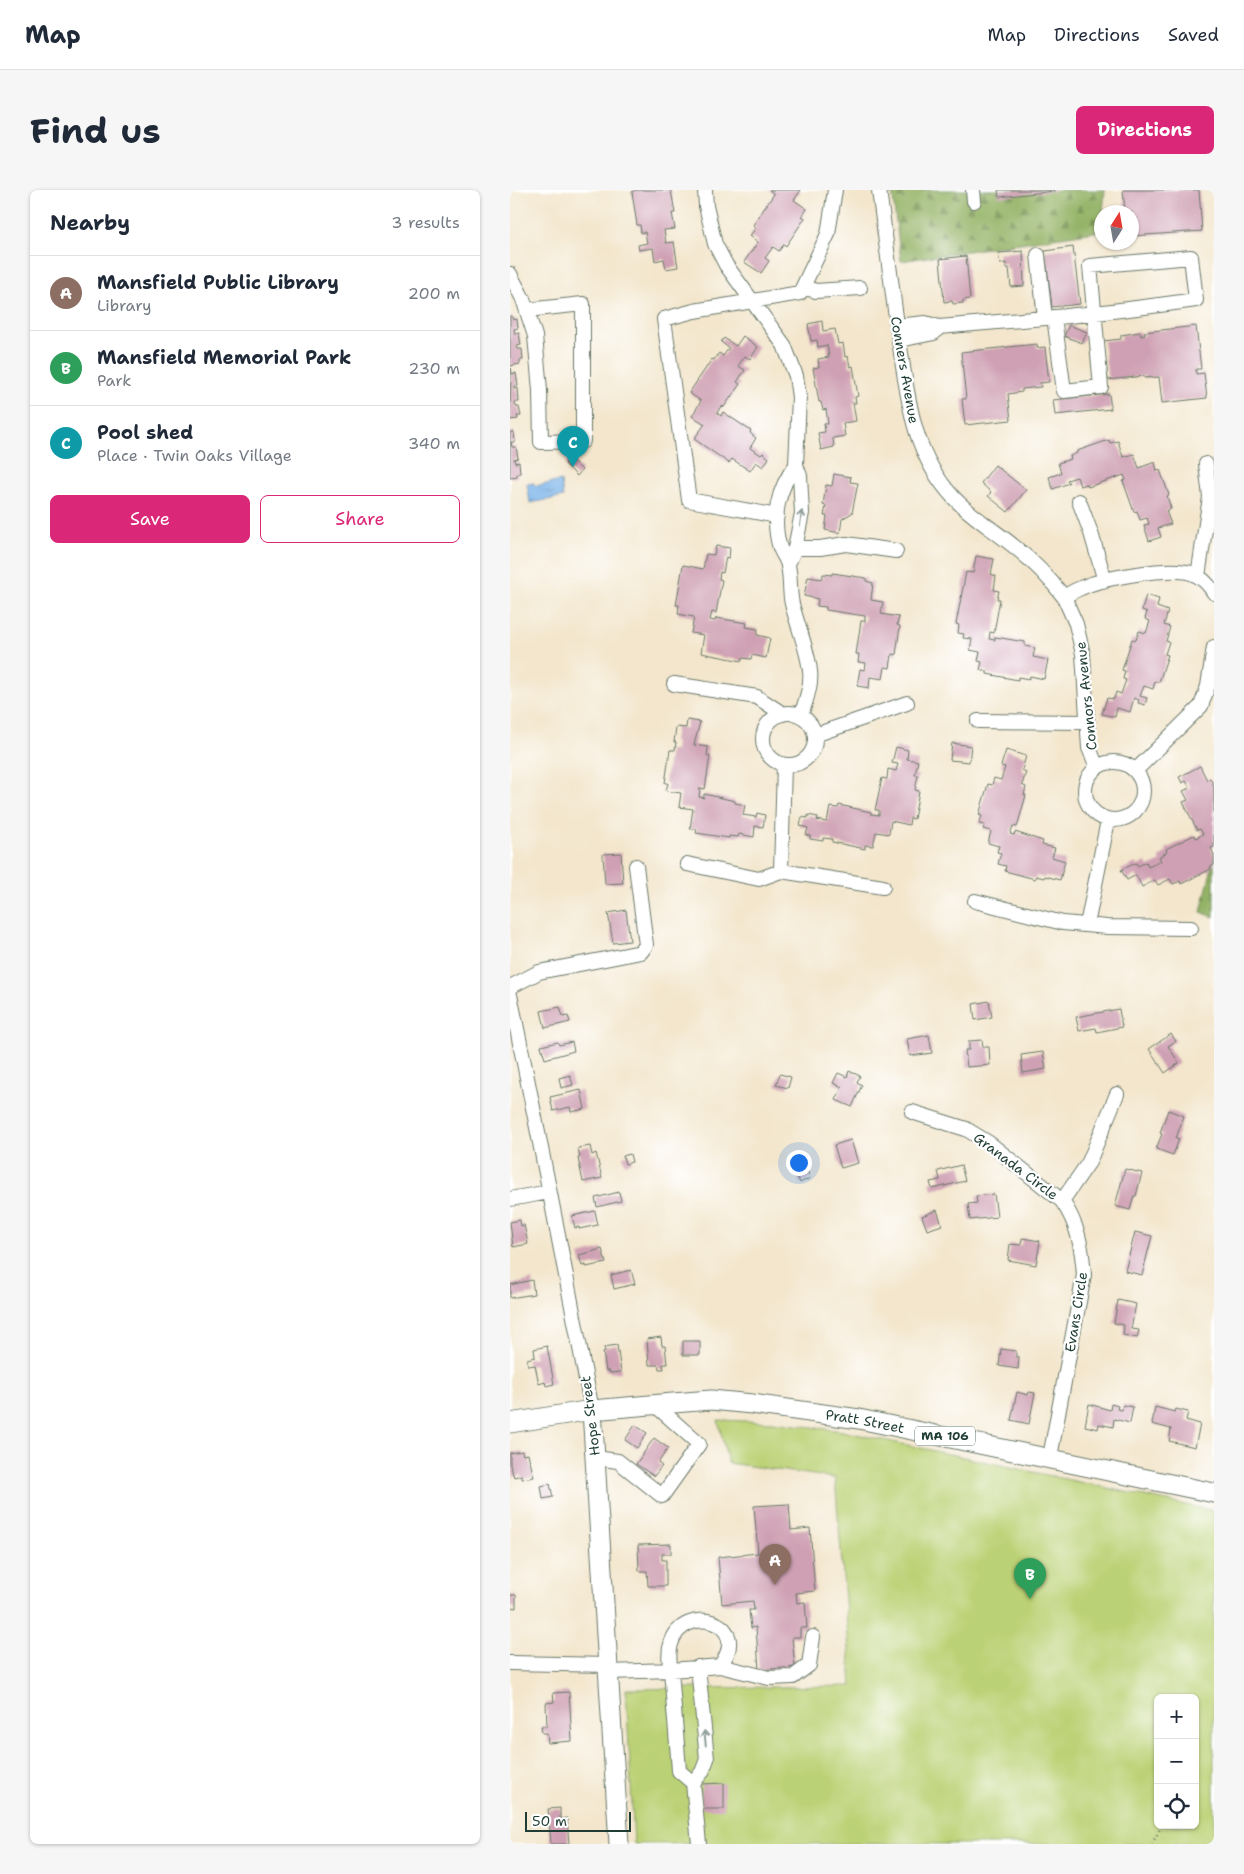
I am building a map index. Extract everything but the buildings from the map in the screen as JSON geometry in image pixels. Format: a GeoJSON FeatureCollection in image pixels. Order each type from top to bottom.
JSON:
{"type":"FeatureCollection","features":[{"type":"Feature","properties":{"kind":"main road","name":"Pratt Street"},"geometry":{"type":"LineString","coordinates":[[510,1424],[592,1410],[711,1400],[803,1410],[859,1419],[1050,1457],[1214,1493]]}},
{"type":"Feature","properties":{"kind":"main road","name":"Hope Street"},"geometry":{"type":"LineString","coordinates":[[592,1410],[619,1844]]}},
{"type":"Feature","properties":{"kind":"street"},"geometry":{"type":"LineString","coordinates":[[705,190],[706,206],[716,244],[726,265],[784,344],[796,376],[799,397],[796,465],[801,484],[802,513],[795,548],[788,564],[790,595],[810,671],[809,687],[801,716]]}},
{"type":"Feature","properties":{"kind":"street"},"geometry":{"type":"LineString","coordinates":[[777,516],[689,500],[664,319],[694,311],[800,294],[828,234],[835,190]]}},
{"type":"Feature","properties":{"kind":"street","name":"Conners Avenue"},"geometry":{"type":"LineString","coordinates":[[879,190],[910,414],[925,457],[937,477],[954,498],[982,524],[1010,544],[1049,579],[1064,597]]}},
{"type":"Feature","properties":{"kind":"street"},"geometry":{"type":"LineString","coordinates":[[897,326],[925,323],[939,327],[1050,317],[1096,314],[1196,300],[1191,257],[1090,266],[1096,314],[1101,387],[1064,391],[1050,317],[1038,255]]}},
{"type":"Feature","properties":{"kind":"street"},"geometry":{"type":"LineString","coordinates":[[510,274],[523,299],[535,336],[540,390],[541,442],[584,441],[583,304],[527,310]]}},
{"type":"Feature","properties":{"kind":"street"},"geometry":{"type":"LineString","coordinates":[[803,287],[816,291],[860,288]]}},
{"type":"Feature","properties":{"kind":"street"},"geometry":{"type":"LineString","coordinates":[[899,340],[934,333],[939,327]]}},
{"type":"Feature","properties":{"kind":"street"},"geometry":{"type":"LineString","coordinates":[[1198,576],[1210,497],[1206,464]]}},
{"type":"Feature","properties":{"kind":"street"},"geometry":{"type":"LineString","coordinates":[[788,564],[780,551],[777,516],[780,494],[787,476],[796,465]]}},
{"type":"Feature","properties":{"kind":"street"},"geometry":{"type":"LineString","coordinates":[[1079,501],[1091,533],[1105,581]]}},
{"type":"Feature","properties":{"kind":"street"},"geometry":{"type":"LineString","coordinates":[[795,548],[820,548],[846,544],[896,551]]}},
{"type":"Feature","properties":{"kind":"street"},"geometry":{"type":"LineString","coordinates":[[1064,597],[1081,587],[1105,581],[1171,571],[1187,572],[1198,576],[1207,583],[1214,593]]}},
{"type":"Feature","properties":{"kind":"street","name":"Connors Avenue"},"geometry":{"type":"LineString","coordinates":[[1064,597],[1076,624],[1083,654],[1089,748],[1097,767]]}},
{"type":"Feature","properties":{"kind":"street"},"geometry":{"type":"LineString","coordinates":[[1087,925],[1108,820],[1124,818],[1137,808],[1141,802],[1142,786],[1135,772],[1201,706],[1208,686],[1214,647]]}},
{"type":"Feature","properties":{"kind":"street"},"geometry":{"type":"LineString","coordinates":[[674,684],[757,697],[783,714]]}},
{"type":"Feature","properties":{"kind":"street"},"geometry":{"type":"LineString","coordinates":[[815,735],[907,703]]}},
{"type":"Feature","properties":{"kind":"street"},"geometry":{"type":"LineString","coordinates":[[789,713],[801,716],[813,727],[815,735],[813,752],[808,758],[793,766],[784,765],[771,759],[763,740],[766,726],[776,716],[783,714],[789,713]]}},
{"type":"Feature","properties":{"kind":"street"},"geometry":{"type":"LineString","coordinates":[[978,721],[1087,722]]}},
{"type":"Feature","properties":{"kind":"street","name":"Connors Avenue"},"geometry":{"type":"LineString","coordinates":[[1108,820],[1092,810],[1087,802],[1085,792],[1090,774],[1097,767],[1113,762],[1121,763],[1135,772]]}},
{"type":"Feature","properties":{"kind":"street"},"geometry":{"type":"LineString","coordinates":[[781,871],[784,765]]}},
{"type":"Feature","properties":{"kind":"street"},"geometry":{"type":"LineString","coordinates":[[687,864],[759,879],[781,871],[883,887]]}},
{"type":"Feature","properties":{"kind":"street"},"geometry":{"type":"LineString","coordinates":[[510,987],[539,972],[642,952],[646,945],[636,866]]}},
{"type":"Feature","properties":{"kind":"street"},"geometry":{"type":"LineString","coordinates":[[975,901],[1063,923],[1191,928]]}},
{"type":"Feature","properties":{"kind":"street","name":"Hope Street"},"geometry":{"type":"LineString","coordinates":[[510,995],[531,1093],[592,1410]]}},
{"type":"Feature","properties":{"kind":"street"},"geometry":{"type":"LineString","coordinates":[[1062,1201],[1089,1162],[1117,1094]]}},
{"type":"Feature","properties":{"kind":"street","name":"Granada Circle"},"geometry":{"type":"LineString","coordinates":[[912,1112],[966,1129],[989,1143],[1062,1201]]}},
{"type":"Feature","properties":{"kind":"street"},"geometry":{"type":"LineString","coordinates":[[510,1199],[549,1192]]}},
{"type":"Feature","properties":{"kind":"street","name":"Evans Circle"},"geometry":{"type":"LineString","coordinates":[[1050,1457],[1084,1275],[1082,1248],[1078,1233],[1071,1214],[1062,1201]]}},
{"type":"Feature","properties":{"kind":"street"},"geometry":{"type":"LineString","coordinates":[[595,1458],[618,1461],[662,1496],[698,1444],[654,1404]]}},
{"type":"Feature","properties":{"kind":"street"},"geometry":{"type":"LineString","coordinates":[[699,1844],[693,1783],[679,1771],[670,1646],[675,1633],[690,1623],[705,1620],[721,1626],[729,1638],[728,1657],[720,1666]]}},
{"type":"Feature","properties":{"kind":"street"},"geometry":{"type":"LineString","coordinates":[[510,1663],[609,1669],[671,1670],[720,1666],[769,1678],[793,1677],[809,1665],[813,1637]]}},
{"type":"Feature","properties":{"kind":"street"},"geometry":{"type":"LineString","coordinates":[[693,1783],[702,1772],[707,1759],[698,1667]]}},
{"type":"Feature","properties":{"kind":"path"},"geometry":{"type":"LineString","coordinates":[[1152,1844],[1160,1829]]}},
{"type":"Feature","properties":{"kind":"green space"},"geometry":{"type":"Polygon","coordinates":[[[892,190],[1105,190],[1104,205],[1094,205],[1094,232],[901,261],[892,190]]]}},
{"type":"Feature","properties":{"kind":"green space"},"geometry":{"type":"Polygon","coordinates":[[[1214,859],[1214,917],[1201,912],[1214,859]]]}},
{"type":"Feature","properties":{"kind":"green space"},"geometry":{"type":"Polygon","coordinates":[[[718,1420],[773,1422],[842,1431],[1214,1511],[1214,1844],[634,1844],[626,1689],[852,1686],[835,1478],[728,1463],[718,1420]]]}},
{"type":"Feature","properties":{"kind":"water"},"geometry":{"type":"Polygon","coordinates":[[[561,481],[563,497],[530,503],[527,484],[534,483],[535,486],[561,481]]]}},
{"type":"Feature","properties":{"kind":"place","name":"Pool shed"},"geometry":{"type":"Point","coordinates":[573,467]}},
{"type":"Feature","properties":{"kind":"place","name":"Mansfield Public Library"},"geometry":{"type":"Point","coordinates":[775,1585]}},
{"type":"Feature","properties":{"kind":"place","name":"Mansfield Memorial Park"},"geometry":{"type":"Point","coordinates":[1030,1599]}}]}
